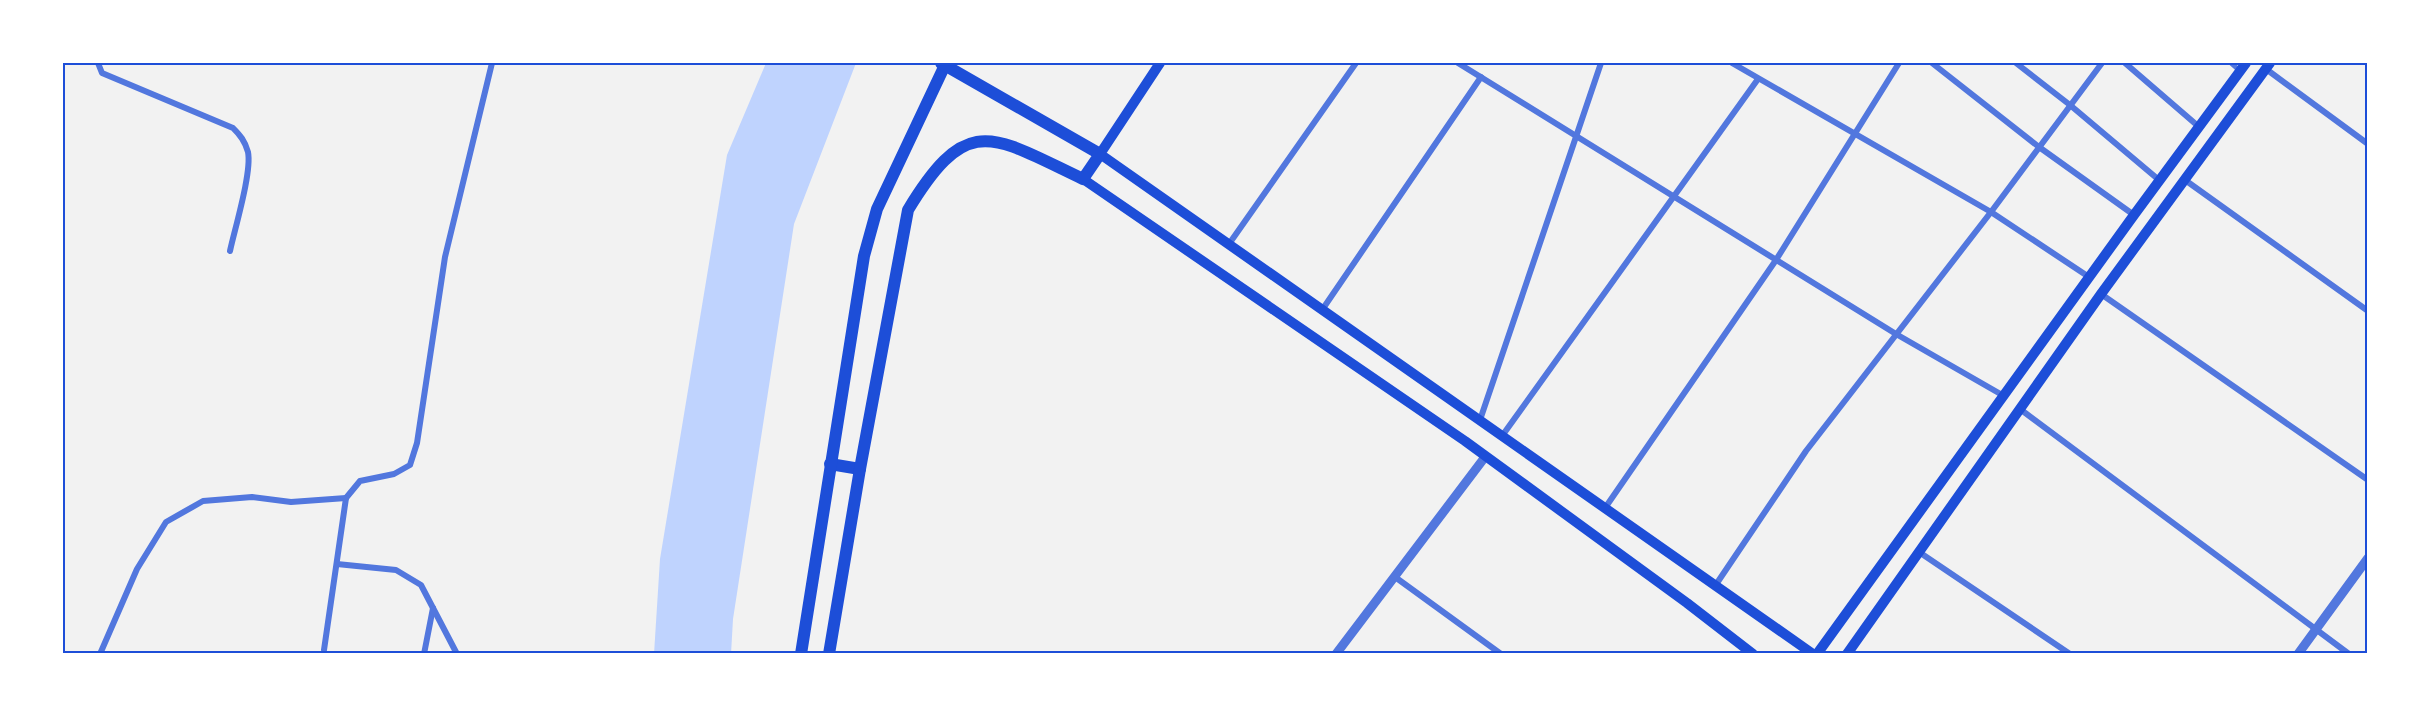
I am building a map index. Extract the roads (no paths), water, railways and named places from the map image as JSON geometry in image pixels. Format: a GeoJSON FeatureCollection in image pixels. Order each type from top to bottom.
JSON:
{"type":"FeatureCollection","features":[{"type":"Feature","properties":{"kind":"main road"},"geometry":{"type":"LineString","coordinates":[[1083,179],[1160,63]]}},
{"type":"Feature","properties":{"kind":"main road"},"geometry":{"type":"LineString","coordinates":[[801,654],[857,293],[877,209],[944,64],[1100,154],[1815,654],[2004,396],[2239,66]]}},
{"type":"Feature","properties":{"kind":"main road"},"geometry":{"type":"LineString","coordinates":[[1847,654],[2101,294],[2268,66]]}},
{"type":"Feature","properties":{"kind":"main road"},"geometry":{"type":"LineString","coordinates":[[829,654],[860,469],[908,210],[927,178],[945,159],[960,146],[980,140],[1014,146],[1083,179],[1304,329],[1485,457],[1754,654]]}},
{"type":"Feature","properties":{"kind":"main road"},"geometry":{"type":"LineString","coordinates":[[830,464],[860,469]]}},
{"type":"Feature","properties":{"kind":"street"},"geometry":{"type":"LineString","coordinates":[[98,63],[102,73],[233,128],[243,139],[249,154],[230,250]]}},
{"type":"Feature","properties":{"kind":"street"},"geometry":{"type":"LineString","coordinates":[[324,650],[346,498],[360,481],[394,474],[410,465],[417,444],[445,257],[492,63]]}},
{"type":"Feature","properties":{"kind":"street"},"geometry":{"type":"LineString","coordinates":[[1229,244],[1356,63]]}},
{"type":"Feature","properties":{"kind":"street"},"geometry":{"type":"LineString","coordinates":[[1458,63],[1896,334],[2004,396]]}},
{"type":"Feature","properties":{"kind":"street"},"geometry":{"type":"LineString","coordinates":[[1480,420],[1601,63]]}},
{"type":"Feature","properties":{"kind":"street"},"geometry":{"type":"LineString","coordinates":[[1732,63],[1991,212],[2089,278]]}},
{"type":"Feature","properties":{"kind":"street"},"geometry":{"type":"LineString","coordinates":[[1605,508],[1776,260],[1899,63]]}},
{"type":"Feature","properties":{"kind":"street"},"geometry":{"type":"LineString","coordinates":[[1932,63],[2039,147],[2134,214]]}},
{"type":"Feature","properties":{"kind":"street"},"geometry":{"type":"LineString","coordinates":[[2016,63],[2159,180]]}},
{"type":"Feature","properties":{"kind":"street"},"geometry":{"type":"LineString","coordinates":[[1716,585],[1806,451],[1991,212],[2102,63]]}},
{"type":"Feature","properties":{"kind":"street"},"geometry":{"type":"LineString","coordinates":[[2125,63],[2198,126]]}},
{"type":"Feature","properties":{"kind":"street"},"geometry":{"type":"LineString","coordinates":[[2268,66],[2368,144]]}},
{"type":"Feature","properties":{"kind":"street"},"geometry":{"type":"LineString","coordinates":[[1322,310],[1480,77]]}},
{"type":"Feature","properties":{"kind":"street"},"geometry":{"type":"LineString","coordinates":[[1502,436],[1758,79]]}},
{"type":"Feature","properties":{"kind":"street"},"geometry":{"type":"LineString","coordinates":[[2185,180],[2368,311]]}},
{"type":"Feature","properties":{"kind":"street"},"geometry":{"type":"LineString","coordinates":[[2101,294],[2368,480]]}},
{"type":"Feature","properties":{"kind":"street"},"geometry":{"type":"LineString","coordinates":[[2019,409],[2349,654]]}},
{"type":"Feature","properties":{"kind":"street"},"geometry":{"type":"LineString","coordinates":[[1336,654],[1485,457]]}},
{"type":"Feature","properties":{"kind":"street"},"geometry":{"type":"LineString","coordinates":[[100,654],[137,569],[166,522],[203,501],[252,497],[291,501],[346,498]]}},
{"type":"Feature","properties":{"kind":"street"},"geometry":{"type":"LineString","coordinates":[[1919,552],[2070,654]]}},
{"type":"Feature","properties":{"kind":"street"},"geometry":{"type":"LineString","coordinates":[[2298,654],[2368,558]]}},
{"type":"Feature","properties":{"kind":"street"},"geometry":{"type":"LineString","coordinates":[[337,564],[396,570],[420,585],[457,654]]}},
{"type":"Feature","properties":{"kind":"street"},"geometry":{"type":"LineString","coordinates":[[1395,577],[1501,654]]}},
{"type":"Feature","properties":{"kind":"street"},"geometry":{"type":"LineString","coordinates":[[424,654],[433,607]]}},
{"type":"Feature","properties":{"kind":"water"},"geometry":{"type":"Polygon","coordinates":[[[766,63],[856,63],[794,224],[733,619],[731,654],[654,654],[660,559],[727,155],[766,63]]]}}]}
